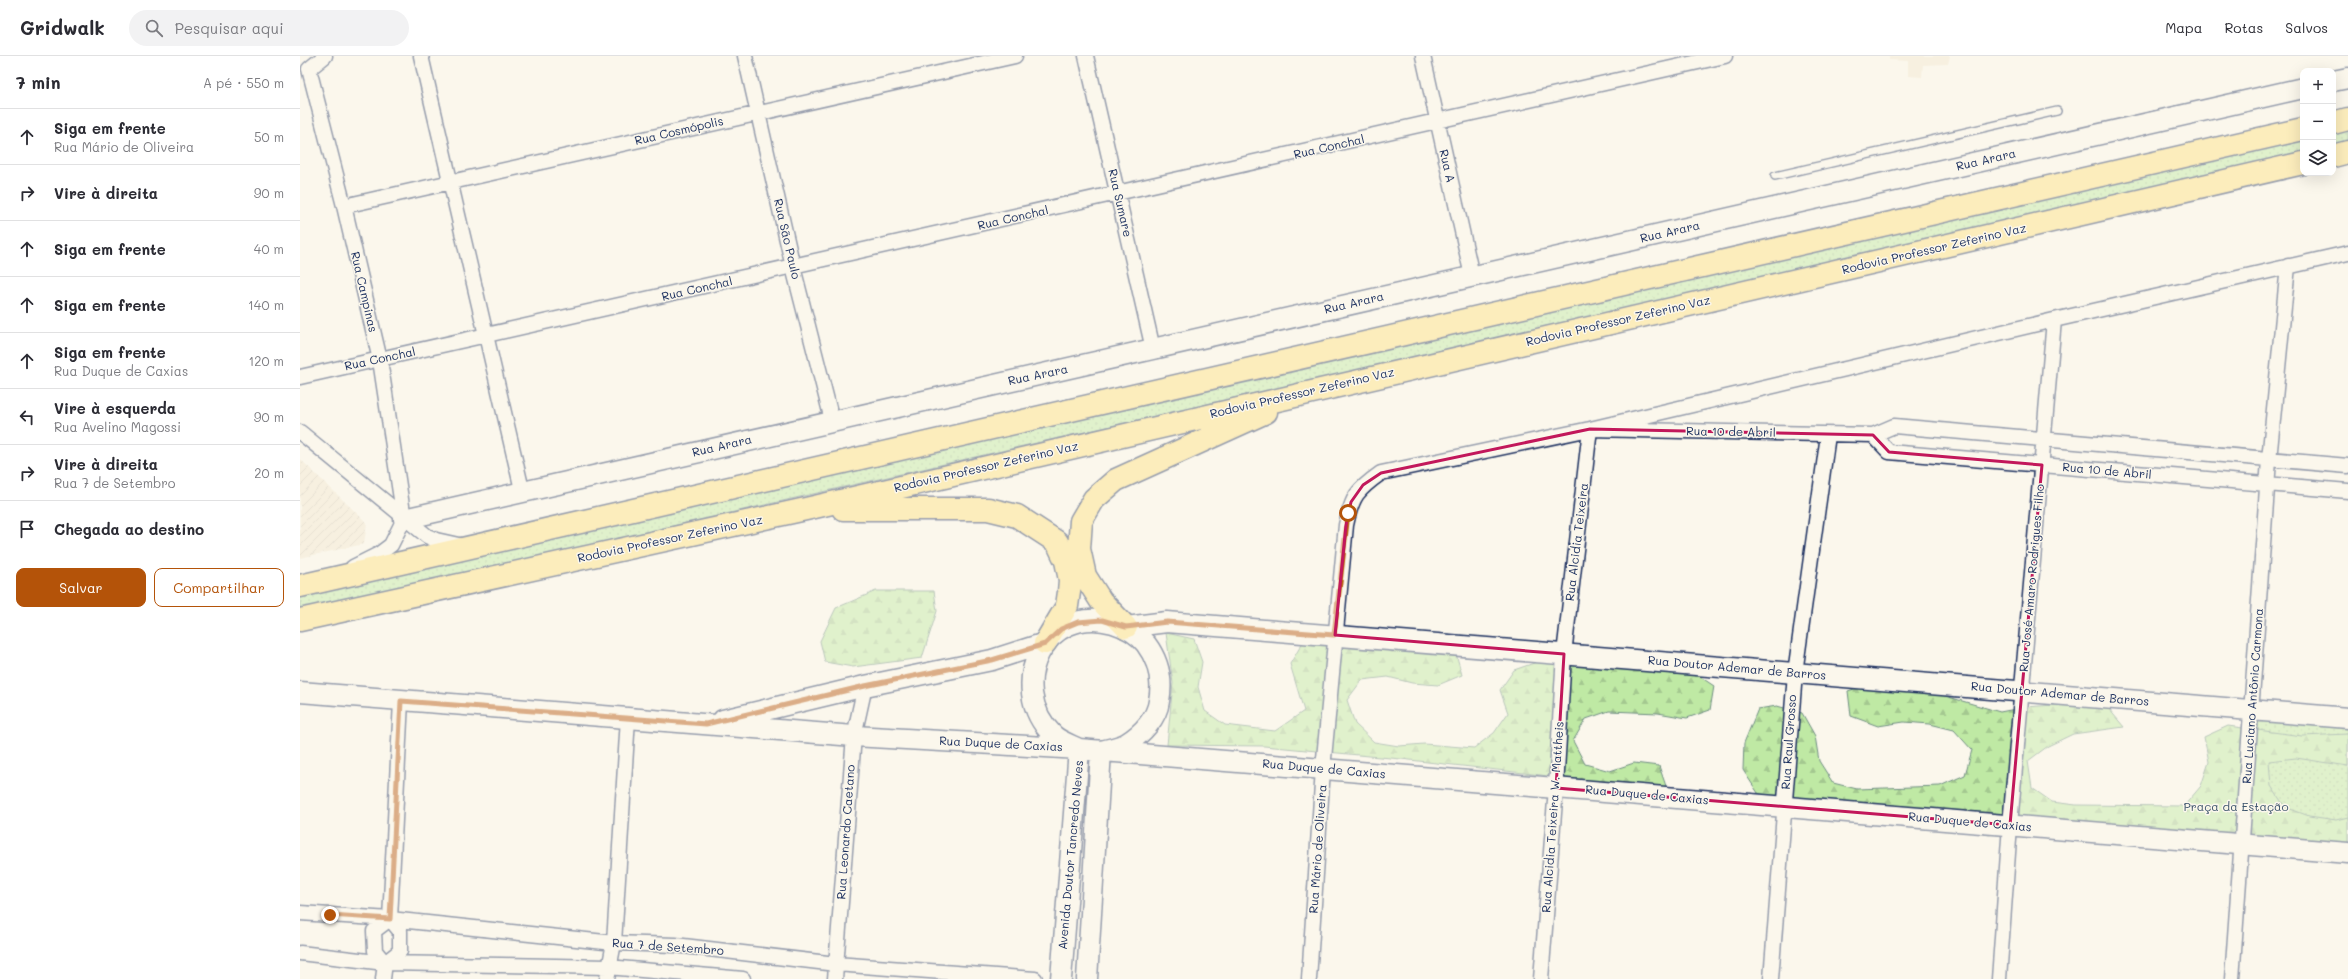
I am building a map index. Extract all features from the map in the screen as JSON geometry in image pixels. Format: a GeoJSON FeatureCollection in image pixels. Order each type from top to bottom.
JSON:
{"type":"FeatureCollection","features":[{"type":"Feature","properties":{"kind":"highway"},"geometry":{"type":"LineString","coordinates":[[2336,122],[2348,119]]}},
{"type":"Feature","properties":{"kind":"highway"},"geometry":{"type":"LineString","coordinates":[[300,586],[2300,130]]}},
{"type":"Feature","properties":{"kind":"highway"},"geometry":{"type":"LineString","coordinates":[[2336,155],[2348,152]]}},
{"type":"Feature","properties":{"kind":"highway","name":"Rodovia Professor Zeferino Vaz"},"geometry":{"type":"LineString","coordinates":[[300,620],[806,509],[1318,389],[1914,254],[2300,164]]}},
{"type":"Feature","properties":{"kind":"highway"},"geometry":{"type":"LineString","coordinates":[[1126,627],[1101,601],[1085,576],[1079,549],[1081,521],[1094,499],[1116,480],[1318,389]]}},
{"type":"Feature","properties":{"kind":"highway"},"geometry":{"type":"LineString","coordinates":[[806,509],[988,509],[1017,516],[1057,542],[1066,561],[1070,580],[1067,606],[1045,644]]}},
{"type":"Feature","properties":{"kind":"street"},"geometry":{"type":"LineString","coordinates":[[304,68],[325,56]]}},
{"type":"Feature","properties":{"kind":"street"},"geometry":{"type":"LineString","coordinates":[[421,56],[523,494]]}},
{"type":"Feature","properties":{"kind":"street","name":"Rua São Paulo"},"geometry":{"type":"LineString","coordinates":[[745,56],[793,267],[832,420]]}},
{"type":"Feature","properties":{"kind":"street","name":"Rua Cosmópolis"},"geometry":{"type":"LineString","coordinates":[[344,206],[1015,56]]}},
{"type":"Feature","properties":{"kind":"street","name":"Rua Sumare"},"geometry":{"type":"LineString","coordinates":[[1086,56],[1153,349]]}},
{"type":"Feature","properties":{"kind":"street","name":"Rua A"},"geometry":{"type":"LineString","coordinates":[[1423,56],[1472,276]]}},
{"type":"Feature","properties":{"kind":"street","name":"Rua Conchal"},"geometry":{"type":"LineString","coordinates":[[300,377],[1438,122],[1725,56]]}},
{"type":"Feature","properties":{"kind":"street","name":"Rua Campinas"},"geometry":{"type":"LineString","coordinates":[[304,68],[344,206],[380,360],[404,519]]}},
{"type":"Feature","properties":{"kind":"street"},"geometry":{"type":"LineString","coordinates":[[2336,80],[2348,78]]}},
{"type":"Feature","properties":{"kind":"street","name":"Rua Arara"},"geometry":{"type":"LineString","coordinates":[[404,519],[523,494],[832,420],[1153,349],[2300,89]]}},
{"type":"Feature","properties":{"kind":"street"},"geometry":{"type":"LineString","coordinates":[[1590,429],[2054,320],[2348,253]]}},
{"type":"Feature","properties":{"kind":"street","name":"Rua Luciano Antônio Carmona"},"geometry":{"type":"LineString","coordinates":[[2232,979],[2243,844],[2267,485],[2288,266]]}},
{"type":"Feature","properties":{"kind":"street","name":"Rua José Amaro Rodrigues Filho"},"geometry":{"type":"LineString","coordinates":[[1999,979],[2010,825],[2054,320]]}},
{"type":"Feature","properties":{"kind":"street","name":"Rua 10 de Abril"},"geometry":{"type":"LineString","coordinates":[[1590,429],[1873,435],[1894,426],[2348,466]]}},
{"type":"Feature","properties":{"kind":"street","name":"Rua Mário de Oliveira"},"geometry":{"type":"LineString","coordinates":[[1309,979],[1323,768],[1334,635],[1346,525],[1351,502],[1363,485],[1381,473],[1590,429]]}},
{"type":"Feature","properties":{"kind":"street","name":"Rua Alcidia Teixeira"},"geometry":{"type":"LineString","coordinates":[[1564,654],[1590,429]]}},
{"type":"Feature","properties":{"kind":"street"},"geometry":{"type":"LineString","coordinates":[[300,432],[404,519],[436,540],[472,547]]}},
{"type":"Feature","properties":{"kind":"street","name":"Rua Raul Grosso"},"geometry":{"type":"LineString","coordinates":[[1770,979],[1794,673],[1828,434]]}},
{"type":"Feature","properties":{"kind":"street","name":"Rua 10 de Abril"},"geometry":{"type":"LineString","coordinates":[[1873,435],[1889,452],[2348,491]]}},
{"type":"Feature","properties":{"kind":"street"},"geometry":{"type":"LineString","coordinates":[[326,580],[385,550],[391,545],[404,519]]}},
{"type":"Feature","properties":{"kind":"street","name":"Avenida Doutor Tancredo Neves"},"geometry":{"type":"LineString","coordinates":[[1061,979],[1079,749],[1054,736],[1037,714],[1030,688],[1033,665],[1045,644],[1061,629],[1078,622],[1102,620],[1126,627],[1142,638],[1154,654],[1161,676],[1159,702],[1149,725],[1127,744],[1101,751],[1087,979]]}},
{"type":"Feature","properties":{"kind":"street","name":"Rua Doutor Ademar de Barros"},"geometry":{"type":"LineString","coordinates":[[1126,627],[1167,622],[2348,718]]}},
{"type":"Feature","properties":{"kind":"street"},"geometry":{"type":"LineString","coordinates":[[706,724],[865,686],[992,660],[1045,644]]}},
{"type":"Feature","properties":{"kind":"street","name":"Rua Alcidia Teixeira W. Mattheis"},"geometry":{"type":"LineString","coordinates":[[1541,979],[1556,788],[1564,654]]}},
{"type":"Feature","properties":{"kind":"street","name":"Rua Leonardo Caetano"},"geometry":{"type":"LineString","coordinates":[[835,979],[854,736],[865,686]]}},
{"type":"Feature","properties":{"kind":"street","name":"Rua Duque de Caxias"},"geometry":{"type":"LineString","coordinates":[[300,692],[854,736],[1079,749],[1323,768],[2348,853]]}},
{"type":"Feature","properties":{"kind":"street"},"geometry":{"type":"LineString","coordinates":[[383,979],[385,963],[400,951],[400,931],[390,919],[401,701]]}},
{"type":"Feature","properties":{"kind":"street"},"geometry":{"type":"LineString","coordinates":[[608,973],[614,943],[628,718]]}},
{"type":"Feature","properties":{"kind":"street","name":"Rua 7 de Setembro"},"geometry":{"type":"LineString","coordinates":[[300,913],[390,919],[614,943],[675,946],[836,964],[1035,979]]}},
{"type":"Feature","properties":{"kind":"street"},"geometry":{"type":"LineString","coordinates":[[385,963],[375,951],[374,931],[390,919]]}},
{"type":"Feature","properties":{"kind":"street","name":"Rua 7 de Setembro"},"geometry":{"type":"LineString","coordinates":[[300,953],[385,963],[743,979]]}},
{"type":"Feature","properties":{"kind":"lane"},"geometry":{"type":"LineString","coordinates":[[1775,176],[2057,111]]}},
{"type":"Feature","properties":{"kind":"highlighted area"},"geometry":{"type":"Polygon","coordinates":[[[1590,429],[1873,435],[1889,452],[2042,465],[2010,825],[1556,788],[1564,654],[1335,635],[1346,525],[1351,502],[1363,485],[1381,473],[1590,429]]]}},
{"type":"Feature","properties":{"kind":"shaded area"},"geometry":{"type":"Polygon","coordinates":[[[1889,56],[1950,56],[1948,64],[1923,65],[1922,77],[1908,76],[1908,61],[1889,60],[1889,56]]]}},
{"type":"Feature","properties":{"kind":"shaded area"},"geometry":{"type":"Polygon","coordinates":[[[300,459],[367,523],[364,544],[300,558],[300,459]]]}},
{"type":"Feature","properties":{"kind":"green space"},"geometry":{"type":"Polygon","coordinates":[[[2348,129],[2348,144],[2336,146],[2336,132],[2348,129]]]}},
{"type":"Feature","properties":{"kind":"green space"},"geometry":{"type":"Polygon","coordinates":[[[2300,140],[2300,155],[300,611],[300,595],[2300,140]]]}},
{"type":"Feature","properties":{"kind":"green space"},"geometry":{"type":"Polygon","coordinates":[[[876,591],[934,591],[937,611],[922,658],[853,667],[825,662],[820,641],[836,608],[876,591]]]}},
{"type":"Feature","properties":{"kind":"green space"},"geometry":{"type":"Polygon","coordinates":[[[1166,633],[1194,639],[1202,662],[1198,687],[1205,711],[1225,725],[1275,731],[1304,711],[1290,664],[1303,642],[1455,650],[1462,675],[1438,685],[1412,683],[1388,677],[1362,680],[1347,700],[1355,724],[1374,742],[1399,746],[1424,744],[1474,748],[1494,733],[1508,713],[1500,690],[1514,670],[1537,662],[1693,672],[1714,686],[1710,710],[1687,718],[1658,713],[1609,711],[1586,719],[1573,741],[1585,764],[1610,771],[1634,763],[1659,766],[1667,789],[1576,781],[1541,775],[1401,759],[1264,746],[1167,745],[1173,683],[1166,633]]]}},
{"type":"Feature","properties":{"kind":"green space","name":"Praça da Estação"},"geometry":{"type":"Polygon","coordinates":[[[1872,683],[1921,689],[2000,712],[2026,707],[2082,703],[2108,708],[2124,727],[2073,734],[2048,746],[2028,761],[2032,788],[2052,802],[2076,805],[2184,806],[2201,786],[2209,762],[2204,737],[2228,726],[2302,736],[2348,734],[2348,766],[2296,758],[2269,761],[2271,786],[2285,807],[2309,816],[2336,820],[2348,817],[2348,852],[2020,830],[1989,835],[1783,801],[1758,793],[1743,770],[1744,743],[1758,709],[1777,706],[1802,713],[1815,736],[1819,761],[1833,783],[1857,789],[1940,786],[1965,775],[1972,750],[1954,730],[1930,724],[1904,722],[1878,726],[1851,716],[1848,691],[1872,683]]]}},
{"type":"Feature","properties":{"kind":"green space","name":"Praça da Estação"},"geometry":{"type":"Polygon","coordinates":[[[2256,716],[2348,728],[2348,851],[2246,841],[2256,716]]]}},
{"type":"Feature","properties":{"kind":"route"},"geometry":{"type":"LineString","coordinates":[[330,915],[390,919],[401,701],[706,724],[865,686],[992,660],[1045,644],[1061,629],[1078,622],[1102,620],[1126,627],[1167,622],[1334,635],[1348,513]]}}]}
